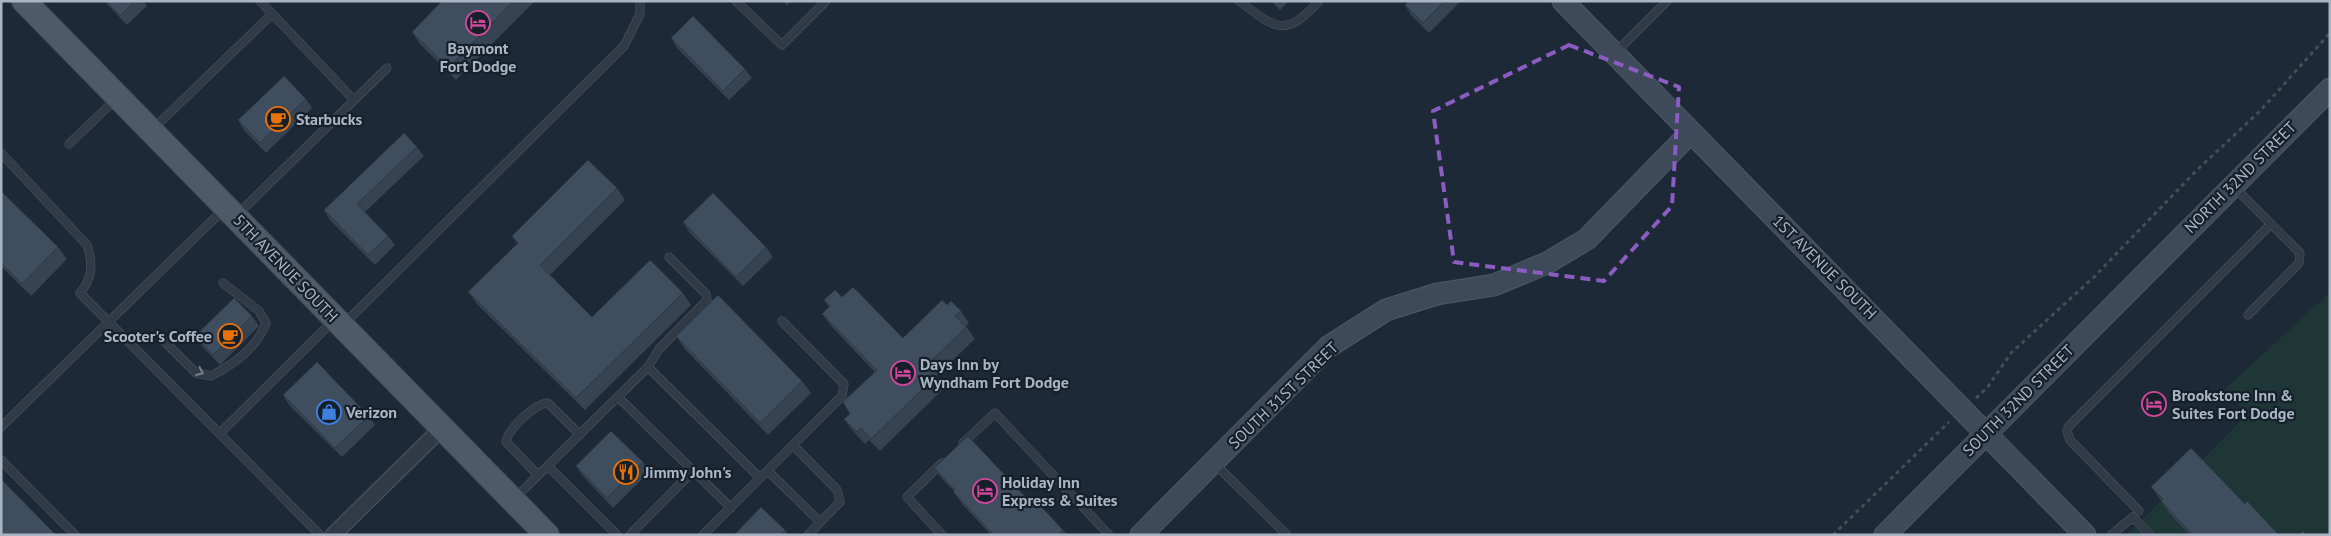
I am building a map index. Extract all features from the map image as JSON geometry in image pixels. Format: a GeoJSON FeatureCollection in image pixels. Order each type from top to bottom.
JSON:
{"type":"FeatureCollection","features":[{"type":"Feature","properties":{"kind":"main road","name":"5TH AVENUE SOUTH"},"geometry":{"type":"LineString","coordinates":[[24,1],[548,535]]}},
{"type":"Feature","properties":{"kind":"street","name":"1ST AVENUE SOUTH"},"geometry":{"type":"LineString","coordinates":[[1563,1],[1964,409],[2085,535]]}},
{"type":"Feature","properties":{"kind":"street","name":"NORTH 32ND STREET"},"geometry":{"type":"LineString","coordinates":[[2151,265],[2330,88]]}},
{"type":"Feature","properties":{"kind":"street","name":"SOUTH 31ST STREET"},"geometry":{"type":"LineString","coordinates":[[1141,535],[1328,348],[1386,310],[1437,294],[1494,285],[1547,263],[1587,239],[1691,132]]}},
{"type":"Feature","properties":{"kind":"street","name":"SOUTH 32ND STREET"},"geometry":{"type":"LineString","coordinates":[[1885,535],[2151,265]]}},
{"type":"Feature","properties":{"kind":"street"},"geometry":{"type":"LineString","coordinates":[[333,535],[443,427]]}},
{"type":"Feature","properties":{"kind":"lane"},"geometry":{"type":"LineString","coordinates":[[260,1],[354,100]]}},
{"type":"Feature","properties":{"kind":"lane"},"geometry":{"type":"LineString","coordinates":[[220,433],[624,46],[640,14],[640,1]]}},
{"type":"Feature","properties":{"kind":"lane"},"geometry":{"type":"LineString","coordinates":[[736,1],[782,45],[826,1]]}},
{"type":"Feature","properties":{"kind":"lane"},"geometry":{"type":"LineString","coordinates":[[1239,1],[1267,21],[1282,26],[1299,21],[1319,1]]}},
{"type":"Feature","properties":{"kind":"lane"},"geometry":{"type":"LineString","coordinates":[[1614,53],[1667,1]]}},
{"type":"Feature","properties":{"kind":"lane"},"geometry":{"type":"LineString","coordinates":[[152,131],[272,14]]}},
{"type":"Feature","properties":{"kind":"lane"},"geometry":{"type":"LineString","coordinates":[[1,427],[110,321],[387,68]]}},
{"type":"Feature","properties":{"kind":"lane"},"geometry":{"type":"LineString","coordinates":[[69,144],[118,97]]}},
{"type":"Feature","properties":{"kind":"lane"},"geometry":{"type":"LineString","coordinates":[[1,153],[88,245],[93,263],[87,283],[80,293],[110,321],[320,535]]}},
{"type":"Feature","properties":{"kind":"lane"},"geometry":{"type":"LineString","coordinates":[[2232,185],[2300,253],[2299,263],[2248,315]]}},
{"type":"Feature","properties":{"kind":"lane"},"geometry":{"type":"LineString","coordinates":[[2139,511],[2070,440],[2067,431],[2069,426],[2271,224]]}},
{"type":"Feature","properties":{"kind":"lane"},"geometry":{"type":"LineString","coordinates":[[514,500],[648,367],[659,349],[707,300],[706,294],[669,257]]}},
{"type":"Feature","properties":{"kind":"lane"},"geometry":{"type":"LineString","coordinates":[[164,341],[196,373],[210,376],[227,368],[246,354],[263,332],[266,323],[259,311],[223,283]]}},
{"type":"Feature","properties":{"kind":"lane"},"geometry":{"type":"LineString","coordinates":[[703,535],[842,396],[844,384],[782,321]]}},
{"type":"Feature","properties":{"kind":"lane"},"geometry":{"type":"LineString","coordinates":[[648,367],[760,478]]}},
{"type":"Feature","properties":{"kind":"lane"},"geometry":{"type":"LineString","coordinates":[[618,397],[731,508]]}},
{"type":"Feature","properties":{"kind":"lane"},"geometry":{"type":"LineString","coordinates":[[538,475],[506,442],[507,434],[538,404],[548,402],[580,435]]}},
{"type":"Feature","properties":{"kind":"lane"},"geometry":{"type":"LineString","coordinates":[[954,452],[995,413],[1109,535]]}},
{"type":"Feature","properties":{"kind":"lane"},"geometry":{"type":"LineString","coordinates":[[794,446],[837,490],[840,502],[808,535]]}},
{"type":"Feature","properties":{"kind":"lane"},"geometry":{"type":"LineString","coordinates":[[942,535],[906,497],[947,458]]}},
{"type":"Feature","properties":{"kind":"lane"},"geometry":{"type":"LineString","coordinates":[[1,460],[75,535]]}},
{"type":"Feature","properties":{"kind":"lane"},"geometry":{"type":"LineString","coordinates":[[1213,462],[1287,535]]}},
{"type":"Feature","properties":{"kind":"lane"},"geometry":{"type":"LineString","coordinates":[[548,466],[617,535]]}},
{"type":"Feature","properties":{"kind":"lane"},"geometry":{"type":"LineString","coordinates":[[630,535],[693,471]]}},
{"type":"Feature","properties":{"kind":"lane"},"geometry":{"type":"LineString","coordinates":[[768,471],[820,522]]}},
{"type":"Feature","properties":{"kind":"lane"},"geometry":{"type":"LineString","coordinates":[[2111,535],[2133,517],[2150,535]]}},
{"type":"Feature","properties":{"kind":"path"},"geometry":{"type":"LineString","coordinates":[[1833,535],[1987,388],[2011,353],[2094,277],[2196,171],[2260,111],[2330,33]]}},
{"type":"Feature","properties":{"kind":"highlighted area"},"geometry":{"type":"Polygon","coordinates":[[[1569,45],[1679,87],[1672,206],[1604,281],[1454,262],[1433,111],[1569,45]]]}},
{"type":"Feature","properties":{"kind":"green space"},"geometry":{"type":"Polygon","coordinates":[[[2330,292],[2330,535],[2127,535],[2248,414],[2224,390],[2330,292]]]}},
{"type":"Feature","properties":{"kind":"building"},"geometry":{"type":"Polygon","coordinates":[[[106,1],[135,1],[120,16],[106,1]]]}},
{"type":"Feature","properties":{"kind":"building","name":"Baymont Fort Dodge"},"geometry":{"type":"Polygon","coordinates":[[[442,1],[514,1],[448,68],[412,32],[442,1]]]}},
{"type":"Feature","properties":{"kind":"building"},"geometry":{"type":"Polygon","coordinates":[[[1409,1],[1445,1],[1423,23],[1405,5],[1409,1]]]}},
{"type":"Feature","properties":{"kind":"building"},"geometry":{"type":"Polygon","coordinates":[[[693,16],[745,69],[723,91],[671,38],[693,16]]]}},
{"type":"Feature","properties":{"kind":"building","name":"Starbucks"},"geometry":{"type":"Polygon","coordinates":[[[284,76],[306,99],[260,143],[238,120],[284,76]]]}},
{"type":"Feature","properties":{"kind":"building"},"geometry":{"type":"Polygon","coordinates":[[[404,133],[417,147],[357,204],[388,236],[368,255],[324,210],[404,133]]]}},
{"type":"Feature","properties":{"kind":"building"},"geometry":{"type":"Polygon","coordinates":[[[588,160],[617,188],[540,265],[592,317],[650,260],[683,293],[576,398],[468,292],[518,243],[512,236],[588,160]]]}},
{"type":"Feature","properties":{"kind":"building"},"geometry":{"type":"Polygon","coordinates":[[[1,191],[58,247],[22,284],[1,263],[1,191]]]}},
{"type":"Feature","properties":{"kind":"building"},"geometry":{"type":"Polygon","coordinates":[[[713,193],[766,247],[736,277],[683,222],[713,193]]]}},
{"type":"Feature","properties":{"kind":"building","name":"Days Inn by Wyndham Fort Dodge"},"geometry":{"type":"Polygon","coordinates":[[[853,287],[903,338],[942,300],[947,305],[951,301],[961,311],[955,316],[966,327],[924,368],[934,378],[871,439],[861,428],[857,432],[844,419],[850,414],[843,402],[877,370],[822,314],[830,306],[824,300],[835,290],[842,297],[853,287]]]}},
{"type":"Feature","properties":{"kind":"building"},"geometry":{"type":"Polygon","coordinates":[[[718,295],[802,381],[760,423],[676,336],[718,295]]]}},
{"type":"Feature","properties":{"kind":"building"},"geometry":{"type":"Polygon","coordinates":[[[234,298],[252,316],[213,355],[195,336],[234,298]]]}},
{"type":"Feature","properties":{"kind":"building"},"geometry":{"type":"Polygon","coordinates":[[[317,362],[369,416],[335,448],[283,395],[317,362]]]}},
{"type":"Feature","properties":{"kind":"building"},"geometry":{"type":"Polygon","coordinates":[[[611,431],[643,462],[607,498],[576,466],[611,431]]]}},
{"type":"Feature","properties":{"kind":"building","name":"Holiday Inn Express & Suites"},"geometry":{"type":"Polygon","coordinates":[[[968,436],[1033,505],[1036,501],[1063,530],[1058,535],[994,535],[953,492],[955,490],[934,468],[968,436]]]}},
{"type":"Feature","properties":{"kind":"building"},"geometry":{"type":"Polygon","coordinates":[[[2191,448],[2245,504],[2247,501],[2279,535],[2193,535],[2161,501],[2163,499],[2151,487],[2191,448]]]}},
{"type":"Feature","properties":{"kind":"building"},"geometry":{"type":"Polygon","coordinates":[[[1,479],[56,535],[1,535],[1,479]]]}},
{"type":"Feature","properties":{"kind":"building"},"geometry":{"type":"Polygon","coordinates":[[[761,507],[785,530],[780,535],[734,535],[761,507]]]}},
{"type":"Feature","properties":{"kind":"building"},"geometry":{"type":"Polygon","coordinates":[[[2303,531],[2307,535],[2299,535],[2303,531]]]}},
{"type":"Feature","properties":{"kind":"place","name":"Baymont Fort Dodge"},"geometry":{"type":"Point","coordinates":[478,23]}},
{"type":"Feature","properties":{"kind":"place","name":"Starbucks"},"geometry":{"type":"Point","coordinates":[278,119]}},
{"type":"Feature","properties":{"kind":"place","name":"Scooter's Coffee"},"geometry":{"type":"Point","coordinates":[230,336]}},
{"type":"Feature","properties":{"kind":"place","name":"Days Inn by Wyndham Fort Dodge"},"geometry":{"type":"Point","coordinates":[903,373]}},
{"type":"Feature","properties":{"kind":"place","name":"Brookstone Inn & Suites Fort Dodge"},"geometry":{"type":"Point","coordinates":[2154,404]}},
{"type":"Feature","properties":{"kind":"place","name":"Verizon"},"geometry":{"type":"Point","coordinates":[329,412]}},
{"type":"Feature","properties":{"kind":"place","name":"Jimmy John's"},"geometry":{"type":"Point","coordinates":[626,472]}},
{"type":"Feature","properties":{"kind":"place","name":"Holiday Inn Express & Suites"},"geometry":{"type":"Point","coordinates":[985,491]}}]}
